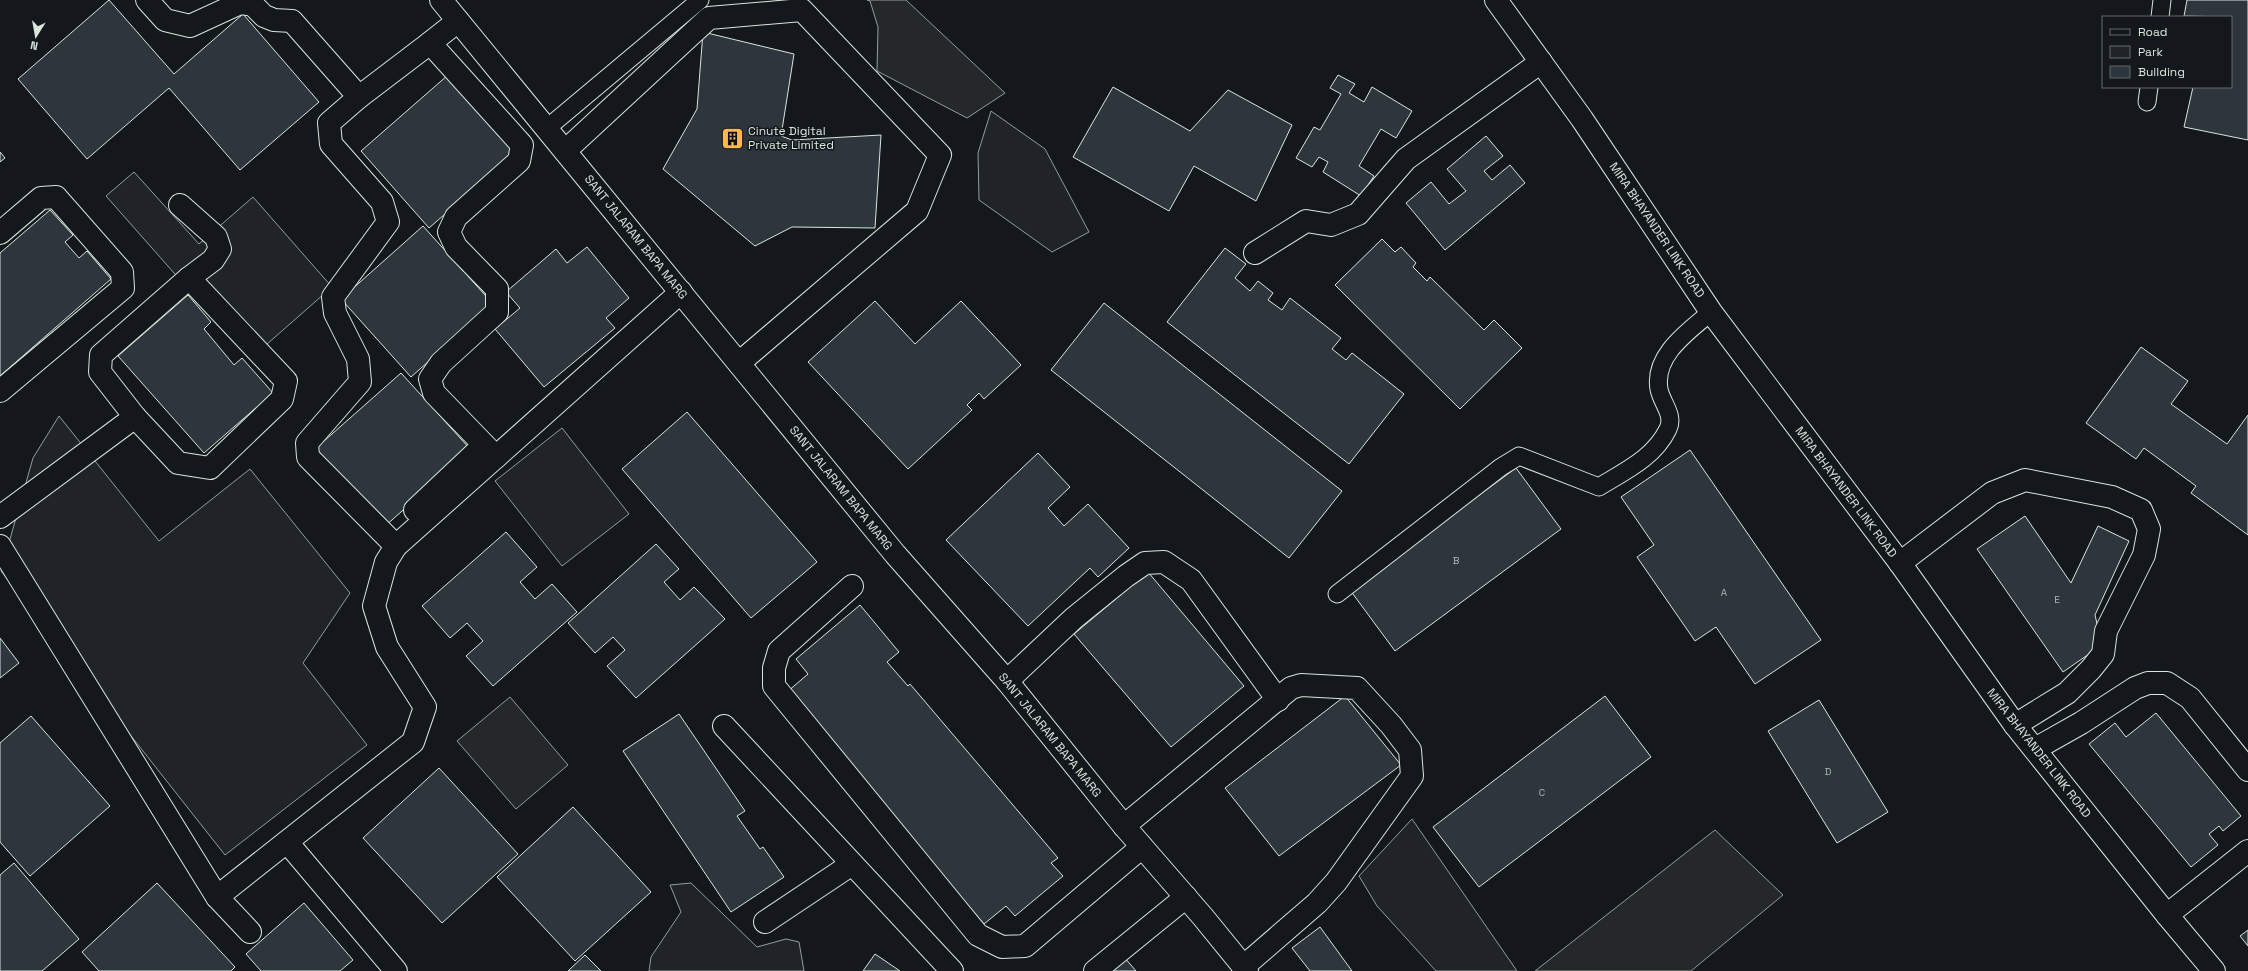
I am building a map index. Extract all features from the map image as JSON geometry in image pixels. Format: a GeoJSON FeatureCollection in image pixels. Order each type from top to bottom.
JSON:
{"type":"FeatureCollection","features":[{"type":"Feature","properties":{"kind":"street"},"geometry":{"type":"LineString","coordinates":[[146,0],[165,20],[190,26],[240,3],[253,5],[264,16],[274,20],[292,21],[359,97]]}},
{"type":"Feature","properties":{"kind":"street","name":"SANT JALARAM BAPA MARG"},"geometry":{"type":"LineString","coordinates":[[441,0],[896,554],[1008,681],[1124,826],[1186,897],[1245,969]]}},
{"type":"Feature","properties":{"kind":"street","name":"MIRA BHAYANDER LINK ROAD"},"geometry":{"type":"LineString","coordinates":[[1496,0],[1582,119],[1711,312],[1900,564],[2015,725],[2167,915],[2214,971]]}},
{"type":"Feature","properties":{"kind":"street"},"geometry":{"type":"LineString","coordinates":[[565,151],[709,18],[802,10],[940,155],[917,211],[739,364]]}},
{"type":"Feature","properties":{"kind":"street"},"geometry":{"type":"LineString","coordinates":[[391,541],[308,457],[307,443],[360,382],[358,359],[335,313],[333,297],[388,222],[382,202],[331,144],[329,123],[359,97],[458,21]]}},
{"type":"Feature","properties":{"kind":"street"},"geometry":{"type":"LineString","coordinates":[[430,43],[522,145],[519,161],[456,217],[449,232],[456,247],[497,289],[497,312],[441,364],[430,380],[434,393],[490,451]]}},
{"type":"Feature","properties":{"kind":"street"},"geometry":{"type":"LineString","coordinates":[[1255,253],[1306,221],[1331,225],[1358,214],[1406,159],[1541,62]]}},
{"type":"Feature","properties":{"kind":"street"},"geometry":{"type":"LineString","coordinates":[[0,233],[41,198],[56,197],[122,272],[123,288],[0,391]]}},
{"type":"Feature","properties":{"kind":"street"},"geometry":{"type":"LineString","coordinates":[[180,205],[216,237],[220,249],[213,260],[189,278],[101,356],[100,372],[135,417],[178,463],[210,468],[282,399],[286,381],[189,278]]}},
{"type":"Feature","properties":{"kind":"street"},"geometry":{"type":"LineString","coordinates":[[217,897],[413,742],[425,707],[388,647],[374,606],[391,541],[490,451],[681,292]]}},
{"type":"Feature","properties":{"kind":"street"},"geometry":{"type":"LineString","coordinates":[[0,518],[135,417]]}},
{"type":"Feature","properties":{"kind":"street"},"geometry":{"type":"LineString","coordinates":[[1900,564],[1992,494],[2025,480],[2112,497],[2141,510],[2149,529],[2144,555],[2106,631],[2103,654],[2091,669],[2067,693],[2015,725]]}},
{"type":"Feature","properties":{"kind":"street"},"geometry":{"type":"LineString","coordinates":[[0,546],[217,897],[250,932]]}},
{"type":"Feature","properties":{"kind":"street"},"geometry":{"type":"LineString","coordinates":[[1008,681],[1074,618],[1126,576],[1145,563],[1164,562],[1191,580],[1278,700]]}},
{"type":"Feature","properties":{"kind":"street"},"geometry":{"type":"LineString","coordinates":[[852,586],[779,651],[774,668],[774,686],[978,935],[1002,947],[1025,946],[1142,847]]}},
{"type":"Feature","properties":{"kind":"street"},"geometry":{"type":"LineString","coordinates":[[2035,749],[2081,723],[2135,688],[2148,683],[2167,683],[2190,698],[2248,770]]}},
{"type":"Feature","properties":{"kind":"street"},"geometry":{"type":"LineString","coordinates":[[1124,826],[1291,688],[1301,685],[1357,688],[1391,725],[1410,750],[1412,776],[1336,882],[1317,903],[1245,969]]}},
{"type":"Feature","properties":{"kind":"street"},"geometry":{"type":"LineString","coordinates":[[724,726],[952,971]]}},
{"type":"Feature","properties":{"kind":"street"},"geometry":{"type":"LineString","coordinates":[[287,842],[396,971]]}},
{"type":"Feature","properties":{"kind":"street"},"geometry":{"type":"LineString","coordinates":[[2167,915],[2248,851]]}},
{"type":"Feature","properties":{"kind":"street"},"geometry":{"type":"LineString","coordinates":[[765,922],[852,864]]}},
{"type":"Feature","properties":{"kind":"street"},"geometry":{"type":"LineString","coordinates":[[1095,971],[1186,897]]}},
{"type":"Feature","properties":{"kind":"lane"},"geometry":{"type":"LineString","coordinates":[[546,129],[700,0]]}},
{"type":"Feature","properties":{"kind":"lane"},"geometry":{"type":"LineString","coordinates":[[2160,16],[2162,0]]}},
{"type":"Feature","properties":{"kind":"lane"},"geometry":{"type":"LineString","coordinates":[[1337,594],[1501,466],[1519,456],[1599,487],[1650,455],[1669,428],[1670,415],[1659,389],[1660,368],[1675,343],[1711,312]]}},
{"type":"Feature","properties":{"kind":"green space"},"geometry":{"type":"Polygon","coordinates":[[[991,111],[1045,149],[1089,232],[1052,252],[979,200],[978,153],[991,111]]]}},
{"type":"Feature","properties":{"kind":"green space"},"geometry":{"type":"Polygon","coordinates":[[[134,172],[199,244],[253,197],[332,287],[250,359],[106,196],[134,172]]]}},
{"type":"Feature","properties":{"kind":"green space"},"geometry":{"type":"Polygon","coordinates":[[[59,416],[159,541],[250,469],[350,593],[303,663],[367,745],[225,855],[1,571],[33,458],[59,416]]]}},
{"type":"Feature","properties":{"kind":"green space"},"geometry":{"type":"Polygon","coordinates":[[[562,428],[629,514],[562,566],[495,481],[562,428]]]}},
{"type":"Feature","properties":{"kind":"green space"},"geometry":{"type":"Polygon","coordinates":[[[1412,819],[1517,971],[1436,971],[1377,906],[1359,876],[1412,819]]]}},
{"type":"Feature","properties":{"kind":"green space"},"geometry":{"type":"Polygon","coordinates":[[[691,883],[757,947],[786,939],[799,942],[804,971],[649,971],[651,957],[681,912],[670,885],[691,883]]]}},
{"type":"Feature","properties":{"kind":"shaded area"},"geometry":{"type":"Polygon","coordinates":[[[867,0],[906,0],[1005,93],[967,118],[877,71],[878,27],[870,1],[867,0]]]}},
{"type":"Feature","properties":{"kind":"shaded area"},"geometry":{"type":"Polygon","coordinates":[[[510,697],[568,765],[516,809],[457,741],[510,697]]]}},
{"type":"Feature","properties":{"kind":"shaded area"},"geometry":{"type":"Polygon","coordinates":[[[1715,830],[1783,895],[1691,971],[1535,971],[1715,830]]]}},
{"type":"Feature","properties":{"kind":"building"},"geometry":{"type":"Polygon","coordinates":[[[109,0],[174,74],[243,14],[319,102],[240,170],[169,88],[87,159],[18,79],[109,0]]]}},
{"type":"Feature","properties":{"kind":"building"},"geometry":{"type":"Polygon","coordinates":[[[2187,0],[2248,0],[2248,140],[2184,127],[2193,88],[2232,88],[2232,16],[2184,16],[2187,0]]]}},
{"type":"Feature","properties":{"kind":"building","name":"Cinute Digital Private Limited"},"geometry":{"type":"Polygon","coordinates":[[[703,32],[794,54],[781,136],[792,140],[881,135],[875,228],[792,227],[755,246],[663,169],[697,109],[703,32]]]}},
{"type":"Feature","properties":{"kind":"building"},"geometry":{"type":"Polygon","coordinates":[[[448,75],[516,152],[429,228],[361,151],[448,75]]]}},
{"type":"Feature","properties":{"kind":"building"},"geometry":{"type":"Polygon","coordinates":[[[1338,75],[1355,84],[1349,93],[1364,102],[1372,87],[1412,111],[1396,138],[1381,129],[1359,166],[1374,176],[1361,196],[1323,172],[1328,162],[1319,157],[1312,167],[1296,158],[1314,127],[1320,130],[1341,94],[1330,88],[1338,75]]]}},
{"type":"Feature","properties":{"kind":"building"},"geometry":{"type":"Polygon","coordinates":[[[1113,87],[1190,131],[1228,90],[1292,125],[1256,201],[1194,166],[1169,211],[1073,157],[1113,87]]]}},
{"type":"Feature","properties":{"kind":"building"},"geometry":{"type":"Polygon","coordinates":[[[1486,136],[1503,156],[1484,171],[1492,180],[1510,165],[1525,183],[1445,250],[1406,203],[1431,182],[1449,204],[1466,191],[1447,169],[1486,136]]]}},
{"type":"Feature","properties":{"kind":"building"},"geometry":{"type":"Polygon","coordinates":[[[0,152],[5,158],[0,162],[0,152]]]}},
{"type":"Feature","properties":{"kind":"building"},"geometry":{"type":"Polygon","coordinates":[[[50,210],[73,235],[65,242],[79,258],[87,251],[111,279],[0,376],[0,253],[50,210]]]}},
{"type":"Feature","properties":{"kind":"building"},"geometry":{"type":"Polygon","coordinates":[[[423,226],[493,304],[411,377],[341,299],[423,226]]]}},
{"type":"Feature","properties":{"kind":"building"},"geometry":{"type":"Polygon","coordinates":[[[1382,239],[1395,252],[1401,247],[1416,263],[1413,267],[1427,281],[1430,277],[1484,330],[1494,320],[1522,348],[1460,409],[1335,285],[1382,239]]]}},
{"type":"Feature","properties":{"kind":"building"},"geometry":{"type":"Polygon","coordinates":[[[587,247],[629,298],[606,318],[615,328],[544,387],[495,329],[520,308],[506,292],[556,249],[567,263],[587,247]]]}},
{"type":"Feature","properties":{"kind":"building"},"geometry":{"type":"Polygon","coordinates":[[[1225,248],[1246,264],[1235,278],[1250,291],[1258,281],[1273,293],[1268,300],[1282,310],[1290,298],[1341,338],[1332,349],[1346,360],[1352,353],[1404,394],[1349,464],[1167,322],[1225,248]]]}},
{"type":"Feature","properties":{"kind":"building"},"geometry":{"type":"Polygon","coordinates":[[[188,295],[211,322],[204,329],[234,365],[242,358],[273,393],[204,453],[118,356],[188,295]]]}},
{"type":"Feature","properties":{"kind":"building"},"geometry":{"type":"Polygon","coordinates":[[[875,301],[915,344],[961,301],[1021,365],[984,399],[979,393],[967,405],[972,410],[908,469],[808,362],[875,301]]]}},
{"type":"Feature","properties":{"kind":"building"},"geometry":{"type":"Polygon","coordinates":[[[1104,303],[1342,491],[1289,558],[1051,370],[1104,303]]]}},
{"type":"Feature","properties":{"kind":"building"},"geometry":{"type":"Polygon","coordinates":[[[2141,347],[2188,381],[2171,404],[2227,444],[2248,415],[2248,535],[2191,493],[2196,486],[2144,448],[2136,459],[2086,423],[2141,347]]]}},
{"type":"Feature","properties":{"kind":"building"},"geometry":{"type":"Polygon","coordinates":[[[401,373],[471,450],[384,527],[315,449],[401,373]]]}},
{"type":"Feature","properties":{"kind":"building"},"geometry":{"type":"Polygon","coordinates":[[[687,412],[817,562],[751,618],[622,469],[687,412]]]}},
{"type":"Feature","properties":{"kind":"building"},"geometry":{"type":"Polygon","coordinates":[[[1690,450],[1821,640],[1755,684],[1716,627],[1695,641],[1637,557],[1654,545],[1621,497],[1690,450]]]}},
{"type":"Feature","properties":{"kind":"building"},"geometry":{"type":"Polygon","coordinates":[[[1038,453],[1070,487],[1048,508],[1064,526],[1088,504],[1129,548],[1098,577],[1090,568],[1028,626],[946,540],[1038,453]]]}},
{"type":"Feature","properties":{"kind":"building"},"geometry":{"type":"Polygon","coordinates":[[[1516,468],[1561,529],[1395,651],[1350,590],[1516,468]]]}},
{"type":"Feature","properties":{"kind":"building"},"geometry":{"type":"Polygon","coordinates":[[[2025,516],[2071,583],[2098,526],[2129,541],[2095,615],[2102,645],[2063,672],[1977,549],[2025,516]]]}},
{"type":"Feature","properties":{"kind":"building"},"geometry":{"type":"Polygon","coordinates":[[[506,532],[537,567],[520,582],[535,599],[552,584],[577,612],[493,686],[466,656],[483,641],[467,623],[450,638],[422,606],[506,532]]]}},
{"type":"Feature","properties":{"kind":"building"},"geometry":{"type":"Polygon","coordinates":[[[656,544],[679,569],[664,582],[680,600],[694,587],[725,619],[636,698],[607,666],[625,650],[613,637],[595,653],[568,623],[656,544]]]}},
{"type":"Feature","properties":{"kind":"building"},"geometry":{"type":"Polygon","coordinates":[[[1148,572],[1244,686],[1171,747],[1074,634],[1148,572]]]}},
{"type":"Feature","properties":{"kind":"building"},"geometry":{"type":"Polygon","coordinates":[[[860,605],[899,652],[887,662],[908,686],[910,684],[1058,858],[1051,863],[1063,876],[1015,916],[1006,906],[984,924],[787,692],[808,674],[796,659],[860,605]]]}},
{"type":"Feature","properties":{"kind":"building"},"geometry":{"type":"Polygon","coordinates":[[[0,638],[19,663],[0,678],[0,638]]]}},
{"type":"Feature","properties":{"kind":"building"},"geometry":{"type":"Polygon","coordinates":[[[1345,696],[1401,765],[1279,856],[1225,788],[1345,696]]]}},
{"type":"Feature","properties":{"kind":"building"},"geometry":{"type":"Polygon","coordinates":[[[1605,696],[1651,757],[1479,887],[1433,827],[1605,696]]]}},
{"type":"Feature","properties":{"kind":"building"},"geometry":{"type":"Polygon","coordinates":[[[1819,700],[1888,812],[1837,843],[1768,731],[1819,700]]]}},
{"type":"Feature","properties":{"kind":"building"},"geometry":{"type":"Polygon","coordinates":[[[2156,713],[2241,816],[2223,831],[2219,826],[2209,834],[2218,845],[2191,867],[2089,744],[2115,723],[2126,737],[2156,713]]]}},
{"type":"Feature","properties":{"kind":"building"},"geometry":{"type":"Polygon","coordinates":[[[679,714],[745,811],[737,816],[760,849],[763,847],[784,877],[731,912],[623,751],[679,714]]]}},
{"type":"Feature","properties":{"kind":"building"},"geometry":{"type":"Polygon","coordinates":[[[31,716],[110,806],[30,876],[0,842],[0,743],[31,716]]]}},
{"type":"Feature","properties":{"kind":"building"},"geometry":{"type":"Polygon","coordinates":[[[439,768],[518,854],[442,923],[363,838],[439,768]]]}},
{"type":"Feature","properties":{"kind":"building"},"geometry":{"type":"Polygon","coordinates":[[[573,807],[651,892],[575,961],[497,877],[573,807]]]}},
{"type":"Feature","properties":{"kind":"building"},"geometry":{"type":"Polygon","coordinates":[[[14,863],[79,939],[42,971],[0,971],[0,875],[14,863]]]}},
{"type":"Feature","properties":{"kind":"building"},"geometry":{"type":"Polygon","coordinates":[[[157,883],[235,967],[231,971],[99,971],[82,952],[157,883]]]}},
{"type":"Feature","properties":{"kind":"building"},"geometry":{"type":"Polygon","coordinates":[[[304,903],[353,960],[340,971],[261,971],[246,954],[304,903]]]}},
{"type":"Feature","properties":{"kind":"building"},"geometry":{"type":"Polygon","coordinates":[[[1320,927],[1352,971],[1310,971],[1292,948],[1320,927]]]}},
{"type":"Feature","properties":{"kind":"building"},"geometry":{"type":"Polygon","coordinates":[[[2248,930],[2248,946],[2240,936],[2248,930]]]}},
{"type":"Feature","properties":{"kind":"building"},"geometry":{"type":"Polygon","coordinates":[[[875,954],[900,971],[863,971],[875,954]]]}},
{"type":"Feature","properties":{"kind":"building"},"geometry":{"type":"Polygon","coordinates":[[[585,955],[601,971],[568,971],[585,955]]]}},
{"type":"Feature","properties":{"kind":"building"},"geometry":{"type":"Polygon","coordinates":[[[1124,957],[1136,971],[1108,971],[1124,957]]]}},
{"type":"Feature","properties":{"kind":"place","name":"Cinute Digital Private Limited"},"geometry":{"type":"Point","coordinates":[733,138]}}]}
